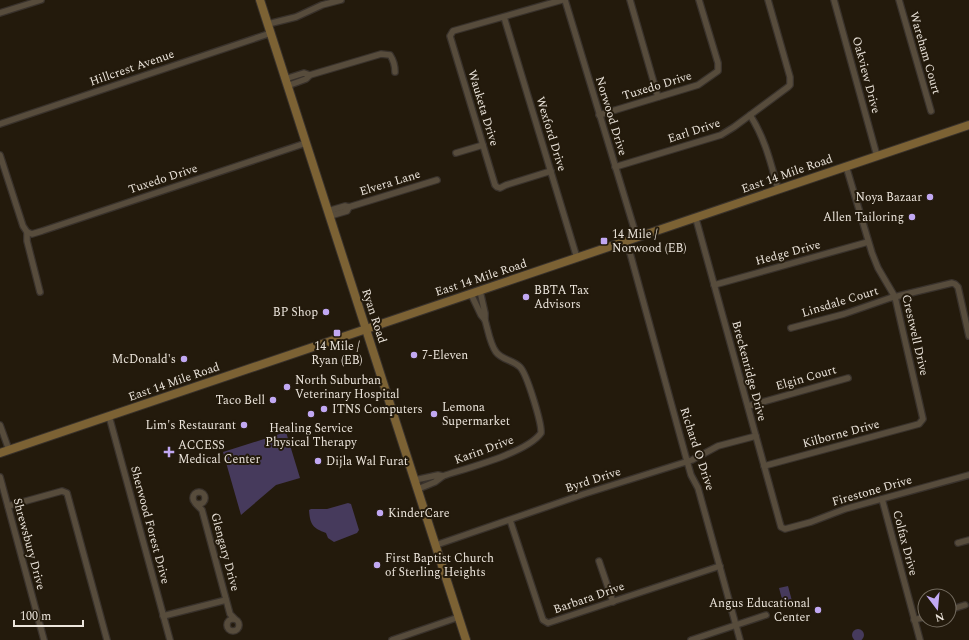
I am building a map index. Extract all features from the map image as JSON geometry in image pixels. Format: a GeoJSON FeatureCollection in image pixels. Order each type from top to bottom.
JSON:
{"type":"FeatureCollection","features":[{"type":"Feature","properties":{"kind":"main road","name":"Ryan Road"},"geometry":{"type":"LineString","coordinates":[[260,0],[466,640]]}},
{"type":"Feature","properties":{"kind":"main road","name":"East 14 Mile Road"},"geometry":{"type":"LineString","coordinates":[[0,453],[969,125]]}},
{"type":"Feature","properties":{"kind":"street"},"geometry":{"type":"LineString","coordinates":[[0,13],[41,0]]}},
{"type":"Feature","properties":{"kind":"street"},"geometry":{"type":"LineString","coordinates":[[268,24],[296,17],[322,5],[341,0]]}},
{"type":"Feature","properties":{"kind":"street"},"geometry":{"type":"LineString","coordinates":[[504,17],[562,0]]}},
{"type":"Feature","properties":{"kind":"street","name":"Norwood Drive"},"geometry":{"type":"LineString","coordinates":[[565,0],[637,238]]}},
{"type":"Feature","properties":{"kind":"street"},"geometry":{"type":"LineString","coordinates":[[630,0],[658,97]]}},
{"type":"Feature","properties":{"kind":"street","name":"Tuxedo Drive"},"geometry":{"type":"LineString","coordinates":[[599,115],[698,86],[718,71],[718,63],[699,0]]}},
{"type":"Feature","properties":{"kind":"street","name":"Earl Drive"},"geometry":{"type":"LineString","coordinates":[[615,167],[721,135],[790,85],[790,77],[768,0]]}},
{"type":"Feature","properties":{"kind":"street","name":"Oakview Drive"},"geometry":{"type":"LineString","coordinates":[[834,0],[877,156]]}},
{"type":"Feature","properties":{"kind":"street","name":"Wareham Court"},"geometry":{"type":"LineString","coordinates":[[899,0],[931,111]]}},
{"type":"Feature","properties":{"kind":"street","name":"Wauketa Drive"},"geometry":{"type":"LineString","coordinates":[[504,17],[453,31],[451,33],[451,40],[495,185],[498,188],[506,184],[551,171]]}},
{"type":"Feature","properties":{"kind":"street","name":"Wexford Drive"},"geometry":{"type":"LineString","coordinates":[[504,17],[577,258]]}},
{"type":"Feature","properties":{"kind":"street","name":"Hillcrest Avenue"},"geometry":{"type":"LineString","coordinates":[[0,124],[271,33]]}},
{"type":"Feature","properties":{"kind":"street"},"geometry":{"type":"LineString","coordinates":[[286,82],[304,73],[310,75],[381,54],[390,55],[393,60],[395,72]]}},
{"type":"Feature","properties":{"kind":"street"},"geometry":{"type":"LineString","coordinates":[[750,115],[763,138],[778,190]]}},
{"type":"Feature","properties":{"kind":"street","name":"Tuxedo Drive"},"geometry":{"type":"LineString","coordinates":[[27,232],[32,234],[42,231],[306,143]]}},
{"type":"Feature","properties":{"kind":"street"},"geometry":{"type":"LineString","coordinates":[[456,153],[483,145]]}},
{"type":"Feature","properties":{"kind":"street"},"geometry":{"type":"LineString","coordinates":[[0,155],[23,226],[27,232],[27,241],[40,292]]}},
{"type":"Feature","properties":{"kind":"street","name":"Crestwell Drive"},"geometry":{"type":"LineString","coordinates":[[846,166],[868,242],[878,268],[896,297],[921,409],[922,421]]}},
{"type":"Feature","properties":{"kind":"street","name":"Elvera Lane"},"geometry":{"type":"LineString","coordinates":[[329,214],[346,206],[349,207],[437,180]]}},
{"type":"Feature","properties":{"kind":"street","name":"Breckenridge Drive"},"geometry":{"type":"LineString","coordinates":[[696,218],[780,526],[783,529]]}},
{"type":"Feature","properties":{"kind":"street","name":"Richard O Drive"},"geometry":{"type":"LineString","coordinates":[[626,242],[691,475],[698,488],[740,640]]}},
{"type":"Feature","properties":{"kind":"street","name":"Hedge Drive"},"geometry":{"type":"LineString","coordinates":[[714,285],[868,242]]}},
{"type":"Feature","properties":{"kind":"street","name":"Linsdale Court"},"geometry":{"type":"LineString","coordinates":[[791,328],[949,283],[955,284],[958,287],[969,336]]}},
{"type":"Feature","properties":{"kind":"street","name":"Karin Drive"},"geometry":{"type":"LineString","coordinates":[[418,489],[435,482],[443,476],[517,451],[541,434],[540,423],[524,373],[517,365],[497,353],[494,347],[485,320],[480,291]]}},
{"type":"Feature","properties":{"kind":"street","name":"Karin Drive"},"geometry":{"type":"LineString","coordinates":[[471,294],[480,315],[485,320]]}},
{"type":"Feature","properties":{"kind":"street","name":"Elgin Court"},"geometry":{"type":"LineString","coordinates":[[748,406],[848,378]]}},
{"type":"Feature","properties":{"kind":"street","name":"Sherwood Forest Drive"},"geometry":{"type":"LineString","coordinates":[[109,416],[170,640]]}},
{"type":"Feature","properties":{"kind":"street","name":"Kilborne Drive"},"geometry":{"type":"LineString","coordinates":[[764,466],[919,424],[922,421]]}},
{"type":"Feature","properties":{"kind":"street"},"geometry":{"type":"LineString","coordinates":[[0,426],[9,450]]}},
{"type":"Feature","properties":{"kind":"street","name":"Byrd Drive"},"geometry":{"type":"LineString","coordinates":[[436,545],[699,457],[718,446],[756,436]]}},
{"type":"Feature","properties":{"kind":"street","name":"Karin Drive"},"geometry":{"type":"LineString","coordinates":[[415,480],[438,475],[443,476]]}},
{"type":"Feature","properties":{"kind":"street","name":"Firestone Drive"},"geometry":{"type":"LineString","coordinates":[[783,529],[811,522],[845,509],[969,475]]}},
{"type":"Feature","properties":{"kind":"street","name":"Shrewsbury Drive"},"geometry":{"type":"LineString","coordinates":[[0,477],[44,640]]}},
{"type":"Feature","properties":{"kind":"street"},"geometry":{"type":"LineString","coordinates":[[8,506],[63,491],[68,495],[107,640]]}},
{"type":"Feature","properties":{"kind":"street","name":"Glengary Drive"},"geometry":{"type":"LineString","coordinates":[[202,510],[193,501],[193,497],[198,492],[205,496],[202,510],[230,614]]}},
{"type":"Feature","properties":{"kind":"street","name":"Colfax Drive"},"geometry":{"type":"LineString","coordinates":[[882,499],[920,640]]}},
{"type":"Feature","properties":{"kind":"street","name":"Glengary Drive"},"geometry":{"type":"LineString","coordinates":[[196,504],[204,502]]}},
{"type":"Feature","properties":{"kind":"street","name":"Barbara Drive"},"geometry":{"type":"LineString","coordinates":[[510,520],[544,621],[550,623],[720,566]]}},
{"type":"Feature","properties":{"kind":"street"},"geometry":{"type":"LineString","coordinates":[[958,543],[969,540]]}},
{"type":"Feature","properties":{"kind":"street"},"geometry":{"type":"LineString","coordinates":[[599,561],[613,602]]}},
{"type":"Feature","properties":{"kind":"street","name":"Glengary Drive"},"geometry":{"type":"LineString","coordinates":[[163,616],[226,600]]}},
{"type":"Feature","properties":{"kind":"street"},"geometry":{"type":"LineString","coordinates":[[957,607],[964,605]]}},
{"type":"Feature","properties":{"kind":"street"},"geometry":{"type":"LineString","coordinates":[[230,614],[236,619],[239,625],[238,629],[234,631],[228,628],[227,624],[230,614]]}},
{"type":"Feature","properties":{"kind":"street"},"geometry":{"type":"LineString","coordinates":[[691,640],[766,615]]}},
{"type":"Feature","properties":{"kind":"street"},"geometry":{"type":"LineString","coordinates":[[392,640],[459,617]]}},
{"type":"Feature","properties":{"kind":"street"},"geometry":{"type":"LineString","coordinates":[[228,621],[231,619],[236,619]]}},
{"type":"Feature","properties":{"kind":"shaded area"},"geometry":{"type":"Polygon","coordinates":[[[286,432],[300,478],[276,485],[241,515],[223,452],[286,432]]]}},
{"type":"Feature","properties":{"kind":"shaded area"},"geometry":{"type":"Polygon","coordinates":[[[348,503],[351,504],[359,530],[357,533],[334,542],[328,538],[326,533],[311,523],[309,510],[327,509],[348,503]]]}},
{"type":"Feature","properties":{"kind":"shaded area"},"geometry":{"type":"Polygon","coordinates":[[[788,586],[792,601],[783,603],[779,588],[788,586]]]}},
{"type":"Feature","properties":{"kind":"shaded area"},"geometry":{"type":"Polygon","coordinates":[[[860,629],[863,630],[863,640],[856,641],[853,640],[852,633],[853,630],[860,629]]]}},
{"type":"Feature","properties":{"kind":"place","name":"Noya Bazaar"},"geometry":{"type":"Point","coordinates":[930,197]}},
{"type":"Feature","properties":{"kind":"place","name":"Allen Tailoring"},"geometry":{"type":"Point","coordinates":[912,217]}},
{"type":"Feature","properties":{"kind":"place","name":"14 Mile / Norwood (EB)"},"geometry":{"type":"Point","coordinates":[604,241]}},
{"type":"Feature","properties":{"kind":"place","name":"BBTA Tax Advisors"},"geometry":{"type":"Point","coordinates":[526,297]}},
{"type":"Feature","properties":{"kind":"place","name":"BP Shop"},"geometry":{"type":"Point","coordinates":[326,312]}},
{"type":"Feature","properties":{"kind":"place","name":"14 Mile / Ryan (EB)"},"geometry":{"type":"Point","coordinates":[337,333]}},
{"type":"Feature","properties":{"kind":"place","name":"7-Eleven"},"geometry":{"type":"Point","coordinates":[414,355]}},
{"type":"Feature","properties":{"kind":"place","name":"McDonald's"},"geometry":{"type":"Point","coordinates":[184,359]}},
{"type":"Feature","properties":{"kind":"place","name":"North Suburban Veterinary Hospital"},"geometry":{"type":"Point","coordinates":[287,387]}},
{"type":"Feature","properties":{"kind":"place","name":"Taco Bell"},"geometry":{"type":"Point","coordinates":[273,400]}},
{"type":"Feature","properties":{"kind":"place","name":"ITNS Computers"},"geometry":{"type":"Point","coordinates":[324,409]}},
{"type":"Feature","properties":{"kind":"place","name":"Healing Service Physical Therapy"},"geometry":{"type":"Point","coordinates":[311,414]}},
{"type":"Feature","properties":{"kind":"place","name":"Lemona Supermarket"},"geometry":{"type":"Point","coordinates":[434,414]}},
{"type":"Feature","properties":{"kind":"place","name":"Lim's Restaurant"},"geometry":{"type":"Point","coordinates":[244,425]}},
{"type":"Feature","properties":{"kind":"place","name":"ACCESS Medical Center"},"geometry":{"type":"Point","coordinates":[169,452]}},
{"type":"Feature","properties":{"kind":"place","name":"Dijla Wal Furat"},"geometry":{"type":"Point","coordinates":[318,461]}},
{"type":"Feature","properties":{"kind":"place","name":"KinderCare"},"geometry":{"type":"Point","coordinates":[380,513]}},
{"type":"Feature","properties":{"kind":"place","name":"First Baptist Church of Sterling Heights"},"geometry":{"type":"Point","coordinates":[377,565]}},
{"type":"Feature","properties":{"kind":"place","name":"Angus Educational Center"},"geometry":{"type":"Point","coordinates":[818,610]}}]}
